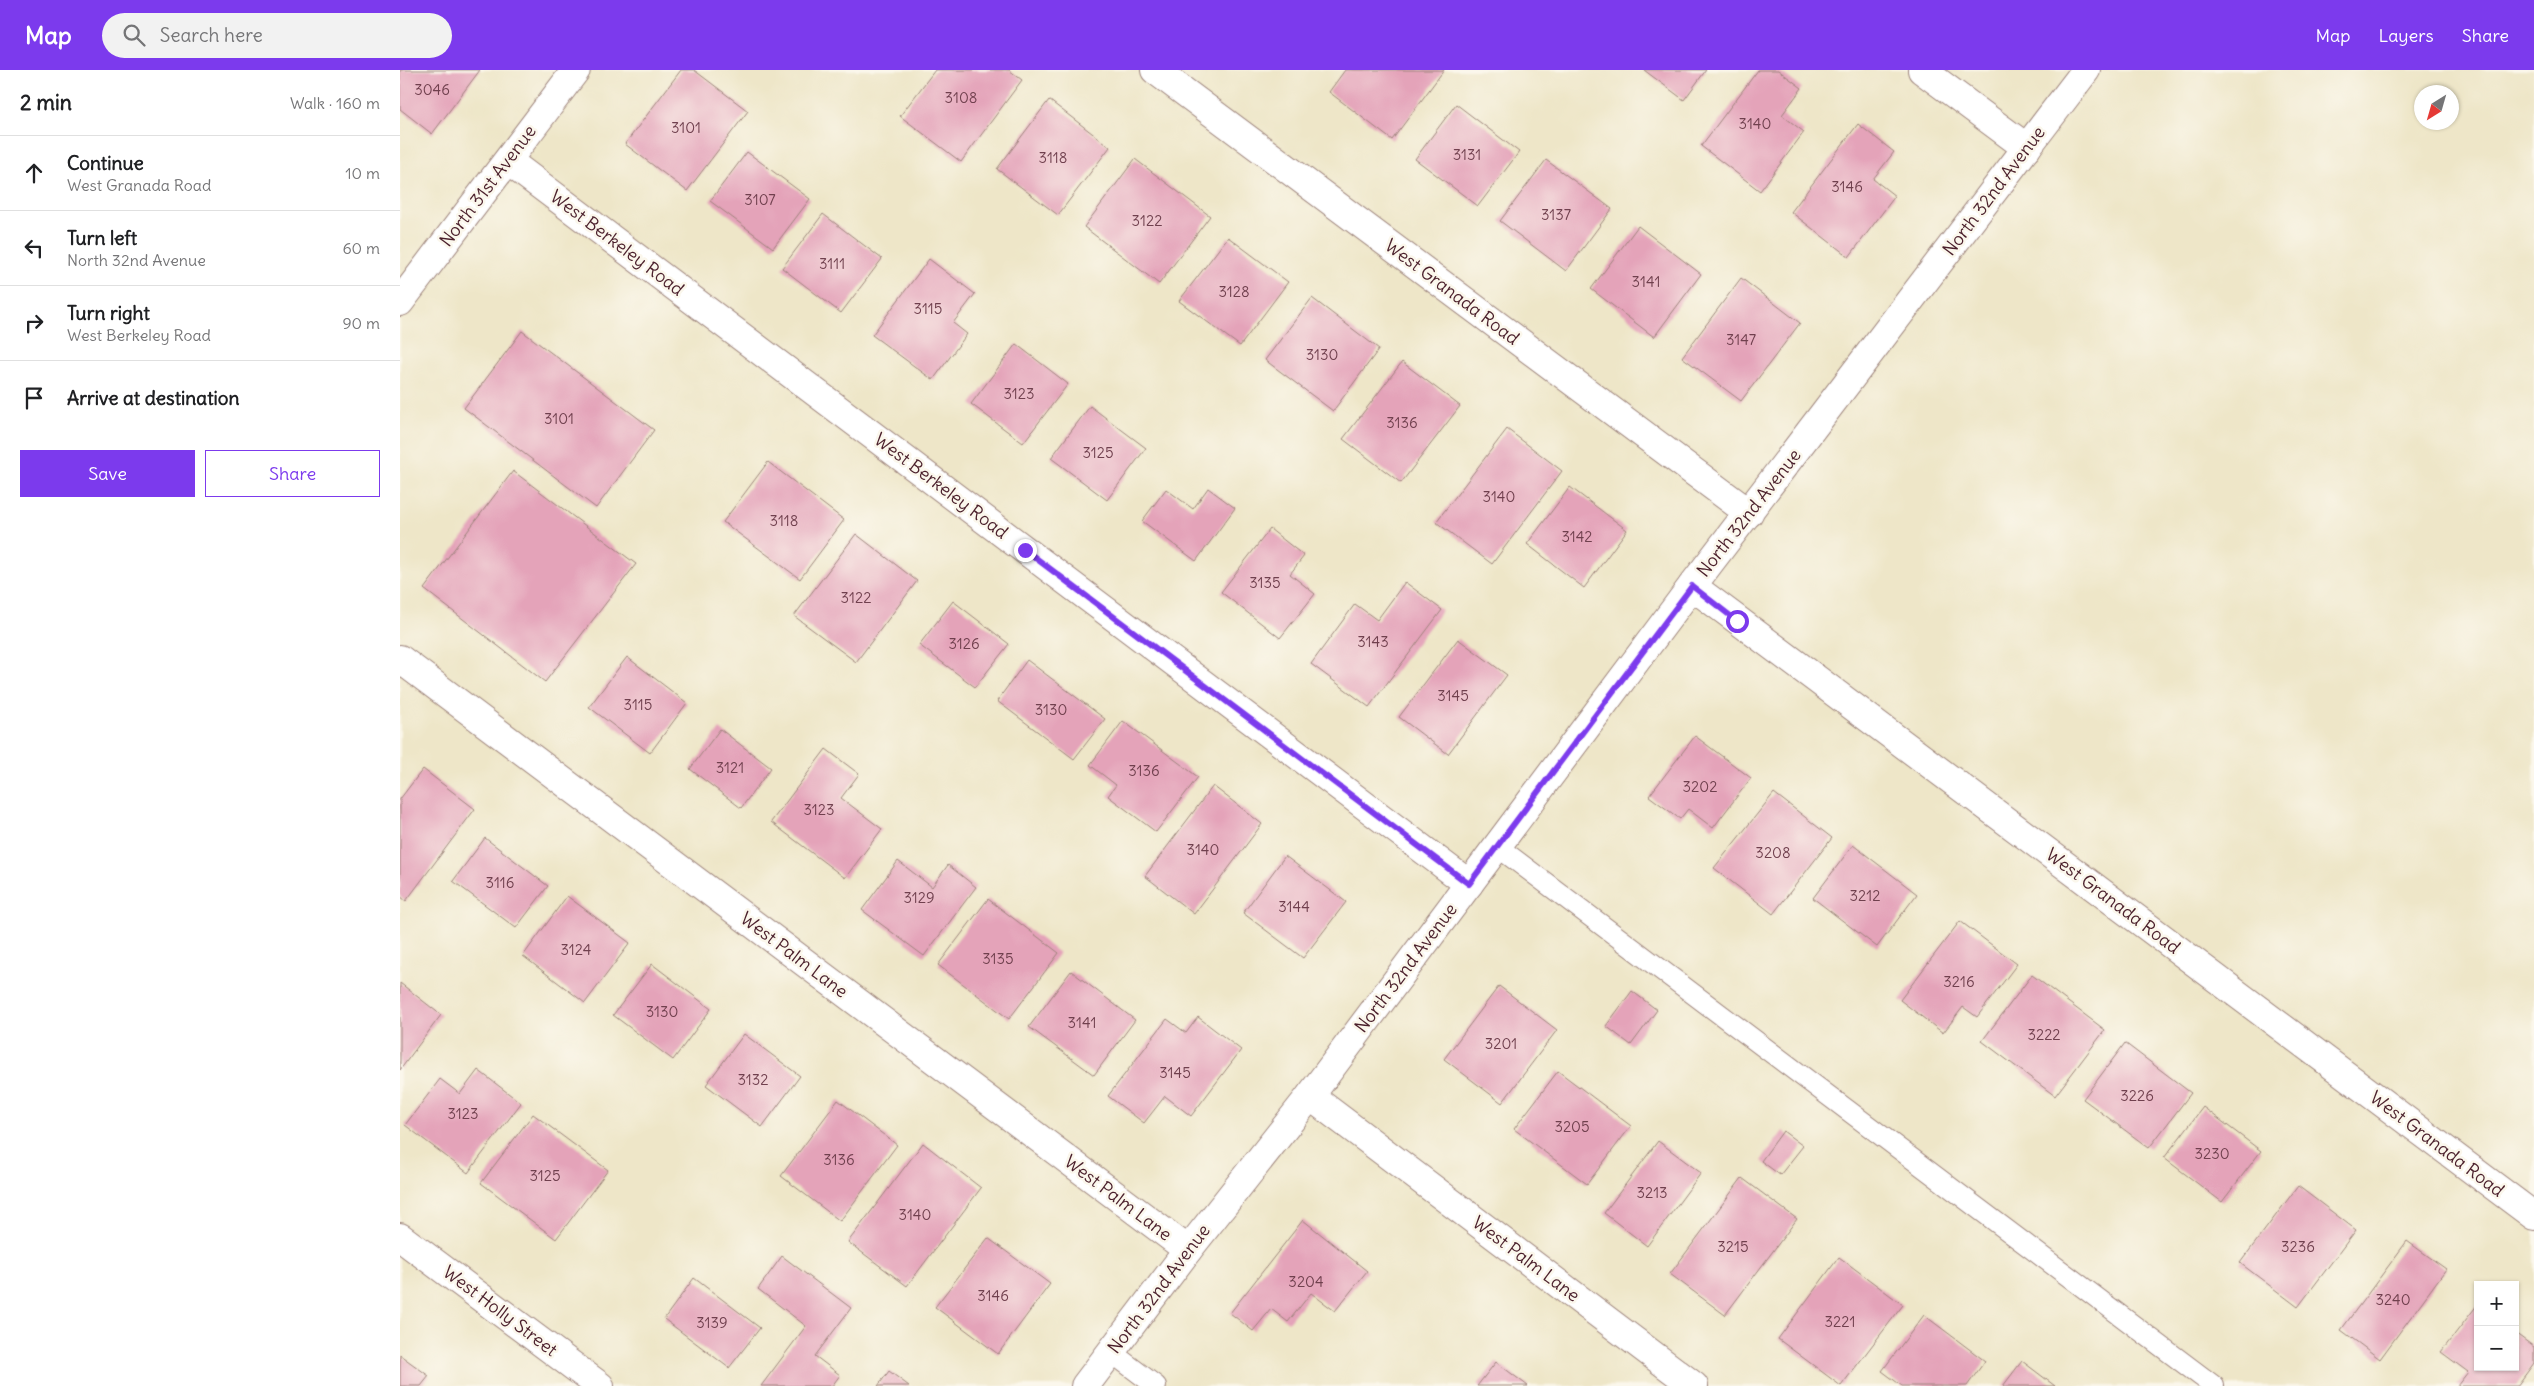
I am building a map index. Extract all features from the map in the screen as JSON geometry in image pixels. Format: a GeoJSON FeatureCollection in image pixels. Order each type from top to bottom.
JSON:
{"type":"FeatureCollection","features":[{"type":"Feature","properties":{"kind":"street","name":"North 31st Avenue"},"geometry":{"type":"LineString","coordinates":[[400,302],[576,70]]}},
{"type":"Feature","properties":{"kind":"street","name":"West Granada Road"},"geometry":{"type":"LineString","coordinates":[[1155,70],[1749,513]]}},
{"type":"Feature","properties":{"kind":"street"},"geometry":{"type":"LineString","coordinates":[[1922,70],[2027,148]]}},
{"type":"Feature","properties":{"kind":"street","name":"North 32nd Avenue"},"geometry":{"type":"LineString","coordinates":[[1085,1386],[1188,1250],[1310,1096],[1692,586],[2086,70]]}},
{"type":"Feature","properties":{"kind":"street","name":"West Berkeley Road"},"geometry":{"type":"LineString","coordinates":[[508,161],[1469,884]]}},
{"type":"Feature","properties":{"kind":"street","name":"West Granada Road"},"geometry":{"type":"LineString","coordinates":[[1692,586],[2534,1216]]}},
{"type":"Feature","properties":{"kind":"street","name":"West Palm Lane"},"geometry":{"type":"LineString","coordinates":[[400,659],[1188,1250]]}},
{"type":"Feature","properties":{"kind":"street","name":"West Palm Lane"},"geometry":{"type":"LineString","coordinates":[[1310,1096],[1694,1386]]}},
{"type":"Feature","properties":{"kind":"street","name":"West Holly Street"},"geometry":{"type":"LineString","coordinates":[[400,1236],[600,1386]]}},
{"type":"Feature","properties":{"kind":"lane"},"geometry":{"type":"LineString","coordinates":[[1498,847],[2214,1386]]}},
{"type":"Feature","properties":{"kind":"lane"},"geometry":{"type":"LineString","coordinates":[[1111,1352],[1156,1386]]}},
{"type":"Feature","properties":{"kind":"building"},"geometry":{"type":"Polygon","coordinates":[[[400,70],[480,70],[432,134],[400,109],[400,70]]]}},
{"type":"Feature","properties":{"kind":"building"},"geometry":{"type":"Polygon","coordinates":[[[681,70],[694,70],[748,111],[687,191],[625,144],[681,70]]]}},
{"type":"Feature","properties":{"kind":"building"},"geometry":{"type":"Polygon","coordinates":[[[935,70],[1009,70],[1022,80],[961,162],[900,116],[935,70]]]}},
{"type":"Feature","properties":{"kind":"building"},"geometry":{"type":"Polygon","coordinates":[[[1345,70],[1444,70],[1392,140],[1329,92],[1345,70]]]}},
{"type":"Feature","properties":{"kind":"building"},"geometry":{"type":"Polygon","coordinates":[[[1644,70],[1706,70],[1684,100],[1644,70]]]}},
{"type":"Feature","properties":{"kind":"building"},"geometry":{"type":"Polygon","coordinates":[[[1758,70],[1778,70],[1802,88],[1782,115],[1804,132],[1760,191],[1701,146],[1758,70]]]}},
{"type":"Feature","properties":{"kind":"building"},"geometry":{"type":"Polygon","coordinates":[[[1049,100],[1110,147],[1058,215],[997,169],[1049,100]]]}},
{"type":"Feature","properties":{"kind":"building"},"geometry":{"type":"Polygon","coordinates":[[[1456,104],[1519,152],[1478,206],[1415,159],[1456,104]]]}},
{"type":"Feature","properties":{"kind":"building"},"geometry":{"type":"Polygon","coordinates":[[[1858,124],[1894,152],[1873,179],[1895,196],[1849,257],[1791,212],[1858,124]]]}},
{"type":"Feature","properties":{"kind":"building"},"geometry":{"type":"Polygon","coordinates":[[[747,152],[810,199],[773,248],[710,201],[747,152]]]}},
{"type":"Feature","properties":{"kind":"building"},"geometry":{"type":"Polygon","coordinates":[[[1135,159],[1210,216],[1159,284],[1084,227],[1135,159]]]}},
{"type":"Feature","properties":{"kind":"building"},"geometry":{"type":"Polygon","coordinates":[[[1546,160],[1612,209],[1566,271],[1500,221],[1546,160]]]}},
{"type":"Feature","properties":{"kind":"building"},"geometry":{"type":"Polygon","coordinates":[[[823,214],[882,259],[841,313],[782,268],[823,214]]]}},
{"type":"Feature","properties":{"kind":"building"},"geometry":{"type":"Polygon","coordinates":[[[1638,226],[1701,274],[1654,337],[1591,289],[1638,226]]]}},
{"type":"Feature","properties":{"kind":"building"},"geometry":{"type":"Polygon","coordinates":[[[1228,237],[1288,282],[1240,346],[1179,301],[1228,237]]]}},
{"type":"Feature","properties":{"kind":"building"},"geometry":{"type":"Polygon","coordinates":[[[929,259],[975,294],[953,323],[967,334],[933,380],[872,335],[929,259]]]}},
{"type":"Feature","properties":{"kind":"building"},"geometry":{"type":"Polygon","coordinates":[[[1741,278],[1800,323],[1741,401],[1682,357],[1741,278]]]}},
{"type":"Feature","properties":{"kind":"building"},"geometry":{"type":"Polygon","coordinates":[[[1312,298],[1379,349],[1333,411],[1265,360],[1312,298]]]}},
{"type":"Feature","properties":{"kind":"building"},"geometry":{"type":"Polygon","coordinates":[[[522,331],[654,430],[596,508],[464,408],[522,331]]]}},
{"type":"Feature","properties":{"kind":"building"},"geometry":{"type":"Polygon","coordinates":[[[1016,344],[1068,384],[1023,443],[971,404],[1016,344]]]}},
{"type":"Feature","properties":{"kind":"building"},"geometry":{"type":"Polygon","coordinates":[[[1402,362],[1460,406],[1401,483],[1343,439],[1402,362]]]}},
{"type":"Feature","properties":{"kind":"building"},"geometry":{"type":"Polygon","coordinates":[[[1090,406],[1146,448],[1107,500],[1051,458],[1090,406]]]}},
{"type":"Feature","properties":{"kind":"building"},"geometry":{"type":"Polygon","coordinates":[[[1507,429],[1562,471],[1492,564],[1436,522],[1507,429]]]}},
{"type":"Feature","properties":{"kind":"building"},"geometry":{"type":"Polygon","coordinates":[[[768,462],[844,520],[800,579],[723,522],[768,462]]]}},
{"type":"Feature","properties":{"kind":"building"},"geometry":{"type":"Polygon","coordinates":[[[513,471],[636,564],[545,682],[424,589],[513,471]]]}},
{"type":"Feature","properties":{"kind":"building"},"geometry":{"type":"Polygon","coordinates":[[[1570,487],[1627,530],[1584,588],[1527,544],[1570,487]]]}},
{"type":"Feature","properties":{"kind":"building"},"geometry":{"type":"Polygon","coordinates":[[[1208,488],[1235,508],[1196,561],[1142,521],[1166,489],[1193,509],[1208,488]]]}},
{"type":"Feature","properties":{"kind":"building"},"geometry":{"type":"Polygon","coordinates":[[[1270,529],[1304,556],[1290,574],[1315,594],[1280,638],[1221,592],[1270,529]]]}},
{"type":"Feature","properties":{"kind":"building"},"geometry":{"type":"Polygon","coordinates":[[[856,534],[917,581],[856,662],[794,616],[856,534]]]}},
{"type":"Feature","properties":{"kind":"building"},"geometry":{"type":"Polygon","coordinates":[[[1405,582],[1442,610],[1369,707],[1311,664],[1355,604],[1377,620],[1405,582]]]}},
{"type":"Feature","properties":{"kind":"building"},"geometry":{"type":"Polygon","coordinates":[[[953,601],[1009,644],[975,687],[919,645],[953,601]]]}},
{"type":"Feature","properties":{"kind":"building"},"geometry":{"type":"Polygon","coordinates":[[[1458,639],[1507,675],[1448,754],[1399,717],[1458,639]]]}},
{"type":"Feature","properties":{"kind":"building"},"geometry":{"type":"Polygon","coordinates":[[[627,657],[687,703],[650,753],[589,707],[627,657]]]}},
{"type":"Feature","properties":{"kind":"building"},"geometry":{"type":"Polygon","coordinates":[[[1027,660],[1105,719],[1074,759],[997,701],[1027,660]]]}},
{"type":"Feature","properties":{"kind":"building"},"geometry":{"type":"Polygon","coordinates":[[[1123,721],[1198,777],[1156,832],[1108,796],[1116,785],[1090,765],[1123,721]]]}},
{"type":"Feature","properties":{"kind":"building"},"geometry":{"type":"Polygon","coordinates":[[[720,729],[771,768],[741,808],[690,769],[720,729]]]}},
{"type":"Feature","properties":{"kind":"building"},"geometry":{"type":"Polygon","coordinates":[[[1695,736],[1751,778],[1713,828],[1688,809],[1680,819],[1649,796],[1695,736]]]}},
{"type":"Feature","properties":{"kind":"building"},"geometry":{"type":"Polygon","coordinates":[[[826,749],[859,774],[841,798],[882,829],[845,878],[771,822],[826,749]]]}},
{"type":"Feature","properties":{"kind":"building"},"geometry":{"type":"Polygon","coordinates":[[[423,769],[475,809],[406,901],[400,896],[400,799],[423,769]]]}},
{"type":"Feature","properties":{"kind":"building"},"geometry":{"type":"Polygon","coordinates":[[[1213,786],[1262,824],[1194,914],[1145,876],[1213,786]]]}},
{"type":"Feature","properties":{"kind":"building"},"geometry":{"type":"Polygon","coordinates":[[[1774,793],[1832,838],[1773,914],[1714,868],[1774,793]]]}},
{"type":"Feature","properties":{"kind":"building"},"geometry":{"type":"Polygon","coordinates":[[[485,838],[548,886],[516,928],[453,881],[485,838]]]}},
{"type":"Feature","properties":{"kind":"building"},"geometry":{"type":"Polygon","coordinates":[[[1853,845],[1917,894],[1877,947],[1813,898],[1853,845]]]}},
{"type":"Feature","properties":{"kind":"building"},"geometry":{"type":"Polygon","coordinates":[[[1285,856],[1346,902],[1303,958],[1243,913],[1285,856]]]}},
{"type":"Feature","properties":{"kind":"building"},"geometry":{"type":"Polygon","coordinates":[[[898,861],[932,887],[948,865],[976,887],[924,956],[862,910],[898,861]]]}},
{"type":"Feature","properties":{"kind":"building"},"geometry":{"type":"Polygon","coordinates":[[[567,896],[630,943],[585,1003],[523,956],[567,896]]]}},
{"type":"Feature","properties":{"kind":"building"},"geometry":{"type":"Polygon","coordinates":[[[988,899],[1059,953],[1009,1019],[938,965],[988,899]]]}},
{"type":"Feature","properties":{"kind":"building"},"geometry":{"type":"Polygon","coordinates":[[[1960,921],[2017,964],[1977,1017],[1963,1007],[1943,1033],[1900,1000],[1960,921]]]}},
{"type":"Feature","properties":{"kind":"building"},"geometry":{"type":"Polygon","coordinates":[[[652,964],[711,1009],[673,1060],[613,1015],[652,964]]]}},
{"type":"Feature","properties":{"kind":"building"},"geometry":{"type":"Polygon","coordinates":[[[1071,971],[1135,1020],[1094,1075],[1029,1027],[1071,971]]]}},
{"type":"Feature","properties":{"kind":"building"},"geometry":{"type":"Polygon","coordinates":[[[2032,975],[2105,1030],[2055,1096],[1982,1041],[2032,975]]]}},
{"type":"Feature","properties":{"kind":"building"},"geometry":{"type":"Polygon","coordinates":[[[400,983],[441,1015],[400,1070],[400,983]]]}},
{"type":"Feature","properties":{"kind":"building"},"geometry":{"type":"Polygon","coordinates":[[[1499,986],[1557,1030],[1502,1103],[1444,1059],[1499,986]]]}},
{"type":"Feature","properties":{"kind":"building"},"geometry":{"type":"Polygon","coordinates":[[[1632,991],[1657,1010],[1631,1045],[1606,1026],[1632,991]]]}},
{"type":"Feature","properties":{"kind":"building"},"geometry":{"type":"Polygon","coordinates":[[[1198,1017],[1241,1050],[1191,1116],[1165,1096],[1144,1123],[1108,1096],[1167,1019],[1186,1033],[1198,1017]]]}},
{"type":"Feature","properties":{"kind":"building"},"geometry":{"type":"Polygon","coordinates":[[[744,1034],[800,1076],[762,1127],[706,1085],[744,1034]]]}},
{"type":"Feature","properties":{"kind":"building"},"geometry":{"type":"Polygon","coordinates":[[[2125,1043],[2191,1093],[2149,1148],[2083,1099],[2125,1043]]]}},
{"type":"Feature","properties":{"kind":"building"},"geometry":{"type":"Polygon","coordinates":[[[478,1070],[521,1103],[468,1173],[405,1125],[440,1079],[460,1094],[478,1070]]]}},
{"type":"Feature","properties":{"kind":"building"},"geometry":{"type":"Polygon","coordinates":[[[1558,1071],[1631,1126],[1587,1184],[1514,1129],[1558,1071]]]}},
{"type":"Feature","properties":{"kind":"building"},"geometry":{"type":"Polygon","coordinates":[[[838,1100],[897,1145],[840,1221],[781,1176],[838,1100]]]}},
{"type":"Feature","properties":{"kind":"building"},"geometry":{"type":"Polygon","coordinates":[[[2203,1107],[2261,1151],[2222,1202],[2164,1158],[2203,1107]]]}},
{"type":"Feature","properties":{"kind":"building"},"geometry":{"type":"Polygon","coordinates":[[[533,1114],[608,1170],[556,1239],[481,1183],[533,1114]]]}},
{"type":"Feature","properties":{"kind":"building"},"geometry":{"type":"Polygon","coordinates":[[[1783,1131],[1803,1146],[1780,1175],[1761,1161],[1783,1131]]]}},
{"type":"Feature","properties":{"kind":"building"},"geometry":{"type":"Polygon","coordinates":[[[1658,1141],[1701,1173],[1647,1246],[1604,1213],[1658,1141]]]}},
{"type":"Feature","properties":{"kind":"building"},"geometry":{"type":"Polygon","coordinates":[[[923,1143],[981,1188],[907,1286],[848,1242],[923,1143]]]}},
{"type":"Feature","properties":{"kind":"building"},"geometry":{"type":"Polygon","coordinates":[[[1742,1178],[1797,1219],[1725,1315],[1670,1274],[1742,1178]]]}},
{"type":"Feature","properties":{"kind":"building"},"geometry":{"type":"Polygon","coordinates":[[[2298,1186],[2356,1230],[2298,1307],[2240,1263],[2298,1186]]]}},
{"type":"Feature","properties":{"kind":"building"},"geometry":{"type":"Polygon","coordinates":[[[1303,1220],[1367,1271],[1335,1311],[1311,1293],[1288,1322],[1271,1309],[1253,1331],[1230,1313],[1303,1220]]]}},
{"type":"Feature","properties":{"kind":"building"},"geometry":{"type":"Polygon","coordinates":[[[988,1238],[1050,1284],[998,1354],[935,1307],[988,1238]]]}},
{"type":"Feature","properties":{"kind":"building"},"geometry":{"type":"Polygon","coordinates":[[[2407,1241],[2446,1269],[2380,1359],[2341,1330],[2407,1241]]]}},
{"type":"Feature","properties":{"kind":"building"},"geometry":{"type":"Polygon","coordinates":[[[782,1256],[851,1308],[815,1356],[840,1375],[832,1386],[761,1386],[806,1326],[758,1289],[782,1256]]]}},
{"type":"Feature","properties":{"kind":"building"},"geometry":{"type":"Polygon","coordinates":[[[1839,1257],[1903,1305],[1841,1386],[1778,1339],[1839,1257]]]}},
{"type":"Feature","properties":{"kind":"building"},"geometry":{"type":"Polygon","coordinates":[[[694,1278],[760,1328],[729,1368],[664,1319],[694,1278]]]}},
{"type":"Feature","properties":{"kind":"building"},"geometry":{"type":"Polygon","coordinates":[[[2474,1309],[2474,1371],[2519,1371],[2519,1336],[2534,1347],[2534,1363],[2517,1386],[2457,1386],[2468,1372],[2441,1352],[2474,1309]]]}},
{"type":"Feature","properties":{"kind":"building"},"geometry":{"type":"Polygon","coordinates":[[[1924,1315],[1985,1361],[1967,1386],[1902,1386],[1882,1371],[1924,1315]]]}},
{"type":"Feature","properties":{"kind":"building"},"geometry":{"type":"Polygon","coordinates":[[[400,1355],[429,1376],[421,1386],[400,1386],[400,1355]]]}},
{"type":"Feature","properties":{"kind":"building"},"geometry":{"type":"Polygon","coordinates":[[[2022,1361],[2055,1386],[2003,1386],[2022,1361]]]}},
{"type":"Feature","properties":{"kind":"building"},"geometry":{"type":"Polygon","coordinates":[[[1496,1362],[1528,1386],[1477,1386],[1496,1362]]]}},
{"type":"Feature","properties":{"kind":"building"},"geometry":{"type":"Polygon","coordinates":[[[889,1371],[909,1386],[878,1386],[889,1371]]]}},
{"type":"Feature","properties":{"kind":"route"},"geometry":{"type":"LineString","coordinates":[[1025,550],[1469,884],[1692,586],[1737,621]]}}]}
